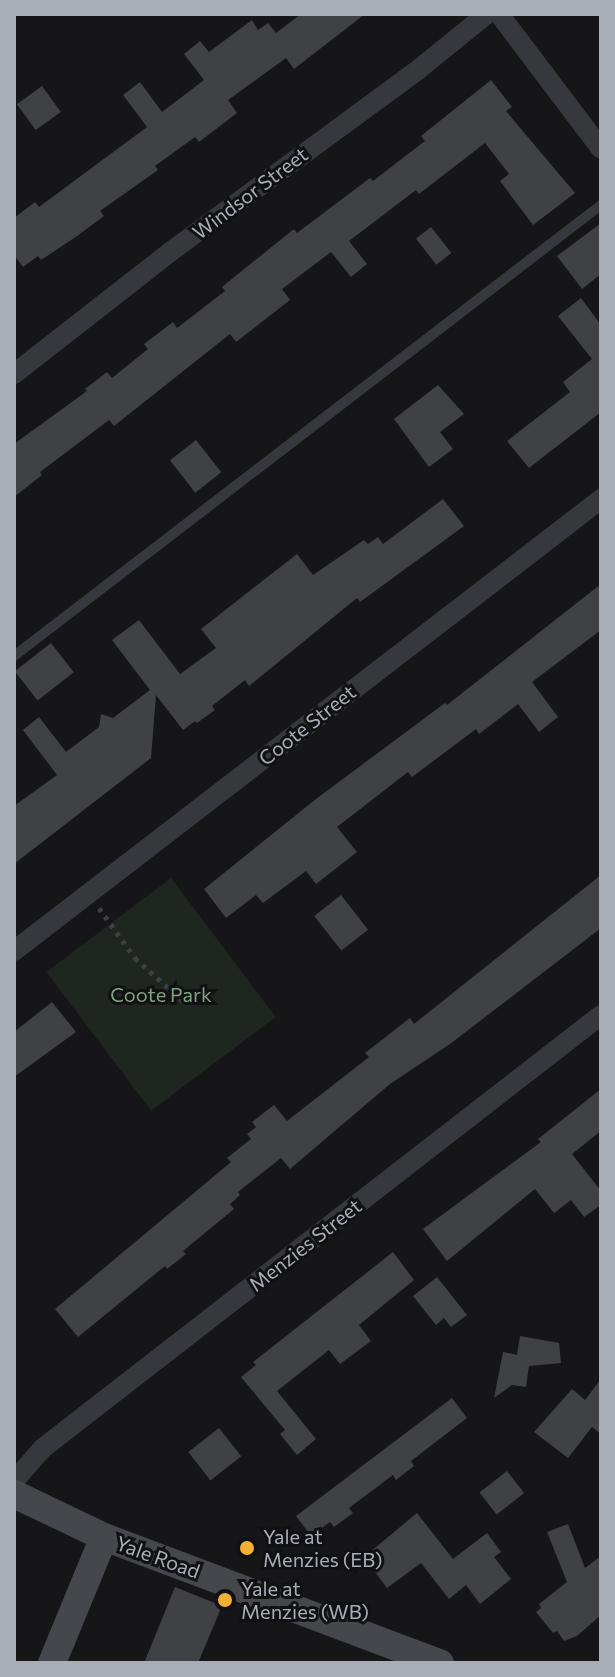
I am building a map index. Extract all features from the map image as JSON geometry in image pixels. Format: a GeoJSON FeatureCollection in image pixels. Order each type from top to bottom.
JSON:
{"type":"FeatureCollection","features":[{"type":"Feature","properties":{"kind":"main road","name":"Yale Road"},"geometry":{"type":"LineString","coordinates":[[14,1494],[104,1537],[440,1663]]}},
{"type":"Feature","properties":{"kind":"main road"},"geometry":{"type":"LineString","coordinates":[[52,1663],[104,1537]]}},
{"type":"Feature","properties":{"kind":"street","name":"Windsor Street"},"geometry":{"type":"LineString","coordinates":[[14,374],[170,252],[419,69],[487,14]]}},
{"type":"Feature","properties":{"kind":"street"},"geometry":{"type":"LineString","coordinates":[[499,14],[601,149]]}},
{"type":"Feature","properties":{"kind":"street","name":"Coote Street"},"geometry":{"type":"LineString","coordinates":[[14,951],[601,499]]}},
{"type":"Feature","properties":{"kind":"street","name":"Menzies Street"},"geometry":{"type":"LineString","coordinates":[[14,1481],[43,1448],[601,1015]]}},
{"type":"Feature","properties":{"kind":"lane"},"geometry":{"type":"LineString","coordinates":[[14,656],[601,205]]}},
{"type":"Feature","properties":{"kind":"path"},"geometry":{"type":"LineString","coordinates":[[88,893],[135,958],[184,1002]]}},
{"type":"Feature","properties":{"kind":"green space","name":"Coote Park"},"geometry":{"type":"Polygon","coordinates":[[[171,878],[276,1017],[151,1111],[46,972],[171,878]]]}},
{"type":"Feature","properties":{"kind":"building"},"geometry":{"type":"Polygon","coordinates":[[[301,14],[365,14],[294,69],[286,58],[228,100],[237,113],[199,142],[195,137],[155,166],[158,170],[100,211],[104,216],[77,236],[41,260],[38,256],[23,267],[14,255],[14,218],[35,202],[39,207],[147,127],[123,95],[140,82],[162,112],[204,80],[184,54],[200,41],[209,52],[252,20],[258,30],[268,23],[276,33],[301,14]]]}},
{"type":"Feature","properties":{"kind":"building"},"geometry":{"type":"Polygon","coordinates":[[[491,80],[512,107],[506,111],[575,193],[533,225],[500,181],[509,174],[485,143],[419,194],[416,190],[349,241],[367,264],[351,277],[331,252],[282,289],[290,300],[236,342],[230,334],[114,426],[109,420],[40,472],[42,475],[14,497],[14,444],[87,391],[85,389],[107,372],[112,378],[148,349],[144,344],[173,322],[177,328],[225,291],[222,287],[294,229],[297,233],[370,178],[373,181],[425,141],[421,136],[491,80]]]}},
{"type":"Feature","properties":{"kind":"building"},"geometry":{"type":"Polygon","coordinates":[[[42,86],[61,112],[36,130],[17,104],[42,86]]]}},
{"type":"Feature","properties":{"kind":"building"},"geometry":{"type":"Polygon","coordinates":[[[601,223],[601,274],[582,289],[557,256],[601,223]]]}},
{"type":"Feature","properties":{"kind":"building"},"geometry":{"type":"Polygon","coordinates":[[[431,227],[451,253],[436,265],[416,239],[431,227]]]}},
{"type":"Feature","properties":{"kind":"building"},"geometry":{"type":"Polygon","coordinates":[[[581,298],[601,325],[601,412],[529,468],[507,441],[570,392],[563,382],[592,359],[558,316],[581,298]]]}},
{"type":"Feature","properties":{"kind":"building"},"geometry":{"type":"Polygon","coordinates":[[[438,385],[464,414],[440,432],[453,449],[429,467],[394,419],[438,385]]]}},
{"type":"Feature","properties":{"kind":"building"},"geometry":{"type":"Polygon","coordinates":[[[196,440],[221,472],[195,493],[170,460],[196,440]]]}},
{"type":"Feature","properties":{"kind":"building"},"geometry":{"type":"Polygon","coordinates":[[[443,499],[464,526],[360,602],[357,598],[249,686],[245,680],[212,706],[215,710],[197,723],[195,721],[183,730],[156,695],[151,758],[14,864],[14,806],[57,775],[23,730],[39,717],[66,752],[99,727],[101,714],[113,718],[150,690],[112,640],[139,620],[180,674],[216,648],[201,629],[297,554],[313,575],[364,540],[368,544],[378,537],[383,544],[443,499]]]}},
{"type":"Feature","properties":{"kind":"building"},"geometry":{"type":"Polygon","coordinates":[[[601,584],[601,630],[532,682],[558,717],[539,732],[518,704],[479,734],[476,729],[412,777],[408,772],[337,827],[357,852],[316,884],[306,871],[263,903],[256,895],[226,918],[204,889],[316,799],[445,703],[447,705],[601,584]]]}},
{"type":"Feature","properties":{"kind":"building"},"geometry":{"type":"Polygon","coordinates":[[[51,643],[74,672],[38,700],[15,671],[51,643]]]}},
{"type":"Feature","properties":{"kind":"building"},"geometry":{"type":"Polygon","coordinates":[[[601,875],[601,928],[450,1044],[390,1084],[290,1169],[281,1158],[238,1192],[240,1195],[230,1204],[234,1209],[183,1251],[186,1254],[167,1269],[165,1266],[78,1337],[55,1309],[231,1162],[227,1158],[251,1139],[247,1134],[256,1127],[252,1122],[274,1105],[287,1121],[369,1057],[365,1053],[410,1018],[414,1024],[601,875]]]}},
{"type":"Feature","properties":{"kind":"building"},"geometry":{"type":"Polygon","coordinates":[[[341,895],[368,930],[341,951],[314,916],[341,895]]]}},
{"type":"Feature","properties":{"kind":"building"},"geometry":{"type":"Polygon","coordinates":[[[52,1002],[76,1032],[14,1077],[14,1032],[52,1002]]]}},
{"type":"Feature","properties":{"kind":"building"},"geometry":{"type":"Polygon","coordinates":[[[601,1089],[601,1131],[572,1154],[601,1191],[601,1205],[584,1217],[571,1200],[554,1213],[535,1189],[447,1261],[423,1229],[541,1142],[538,1139],[601,1089]]]}},
{"type":"Feature","properties":{"kind":"building"},"geometry":{"type":"Polygon","coordinates":[[[393,1252],[414,1280],[359,1325],[371,1341],[340,1364],[329,1350],[277,1391],[316,1439],[297,1455],[280,1434],[285,1430],[241,1377],[256,1365],[253,1362],[393,1252]]]}},
{"type":"Feature","properties":{"kind":"building"},"geometry":{"type":"Polygon","coordinates":[[[437,1277],[467,1315],[451,1327],[444,1318],[436,1325],[413,1296],[437,1277]]]}},
{"type":"Feature","properties":{"kind":"building"},"geometry":{"type":"Polygon","coordinates":[[[520,1336],[559,1343],[561,1363],[529,1366],[526,1387],[512,1385],[494,1398],[503,1352],[517,1355],[520,1336]]]}},
{"type":"Feature","properties":{"kind":"building"},"geometry":{"type":"Polygon","coordinates":[[[601,1379],[601,1434],[592,1427],[568,1458],[534,1432],[572,1389],[585,1400],[601,1379]]]}},
{"type":"Feature","properties":{"kind":"building"},"geometry":{"type":"Polygon","coordinates":[[[452,1398],[467,1418],[411,1461],[414,1466],[396,1480],[393,1475],[349,1508],[353,1513],[334,1527],[330,1522],[311,1536],[296,1516],[452,1398]]]}},
{"type":"Feature","properties":{"kind":"building"},"geometry":{"type":"Polygon","coordinates":[[[219,1428],[241,1456],[210,1480],[188,1452],[219,1428]]]}},
{"type":"Feature","properties":{"kind":"building"},"geometry":{"type":"Polygon","coordinates":[[[507,1471],[524,1493],[497,1515],[479,1493],[507,1471]]]}},
{"type":"Feature","properties":{"kind":"building"},"geometry":{"type":"Polygon","coordinates":[[[417,1513],[453,1559],[487,1533],[501,1552],[494,1557],[511,1579],[480,1604],[466,1585],[449,1599],[421,1563],[387,1588],[364,1557],[417,1513]]]}},
{"type":"Feature","properties":{"kind":"building"},"geometry":{"type":"Polygon","coordinates":[[[568,1524],[585,1568],[601,1556],[601,1615],[577,1636],[564,1641],[536,1612],[541,1608],[539,1604],[567,1582],[547,1532],[568,1524]]]}},
{"type":"Feature","properties":{"kind":"building"},"geometry":{"type":"Polygon","coordinates":[[[175,1587],[222,1606],[198,1663],[144,1663],[175,1587]]]}},
{"type":"Feature","properties":{"kind":"place","name":"Yale at Menzies (EB)"},"geometry":{"type":"Point","coordinates":[247,1548]}},
{"type":"Feature","properties":{"kind":"place","name":"Yale at Menzies (WB)"},"geometry":{"type":"Point","coordinates":[225,1600]}}]}
